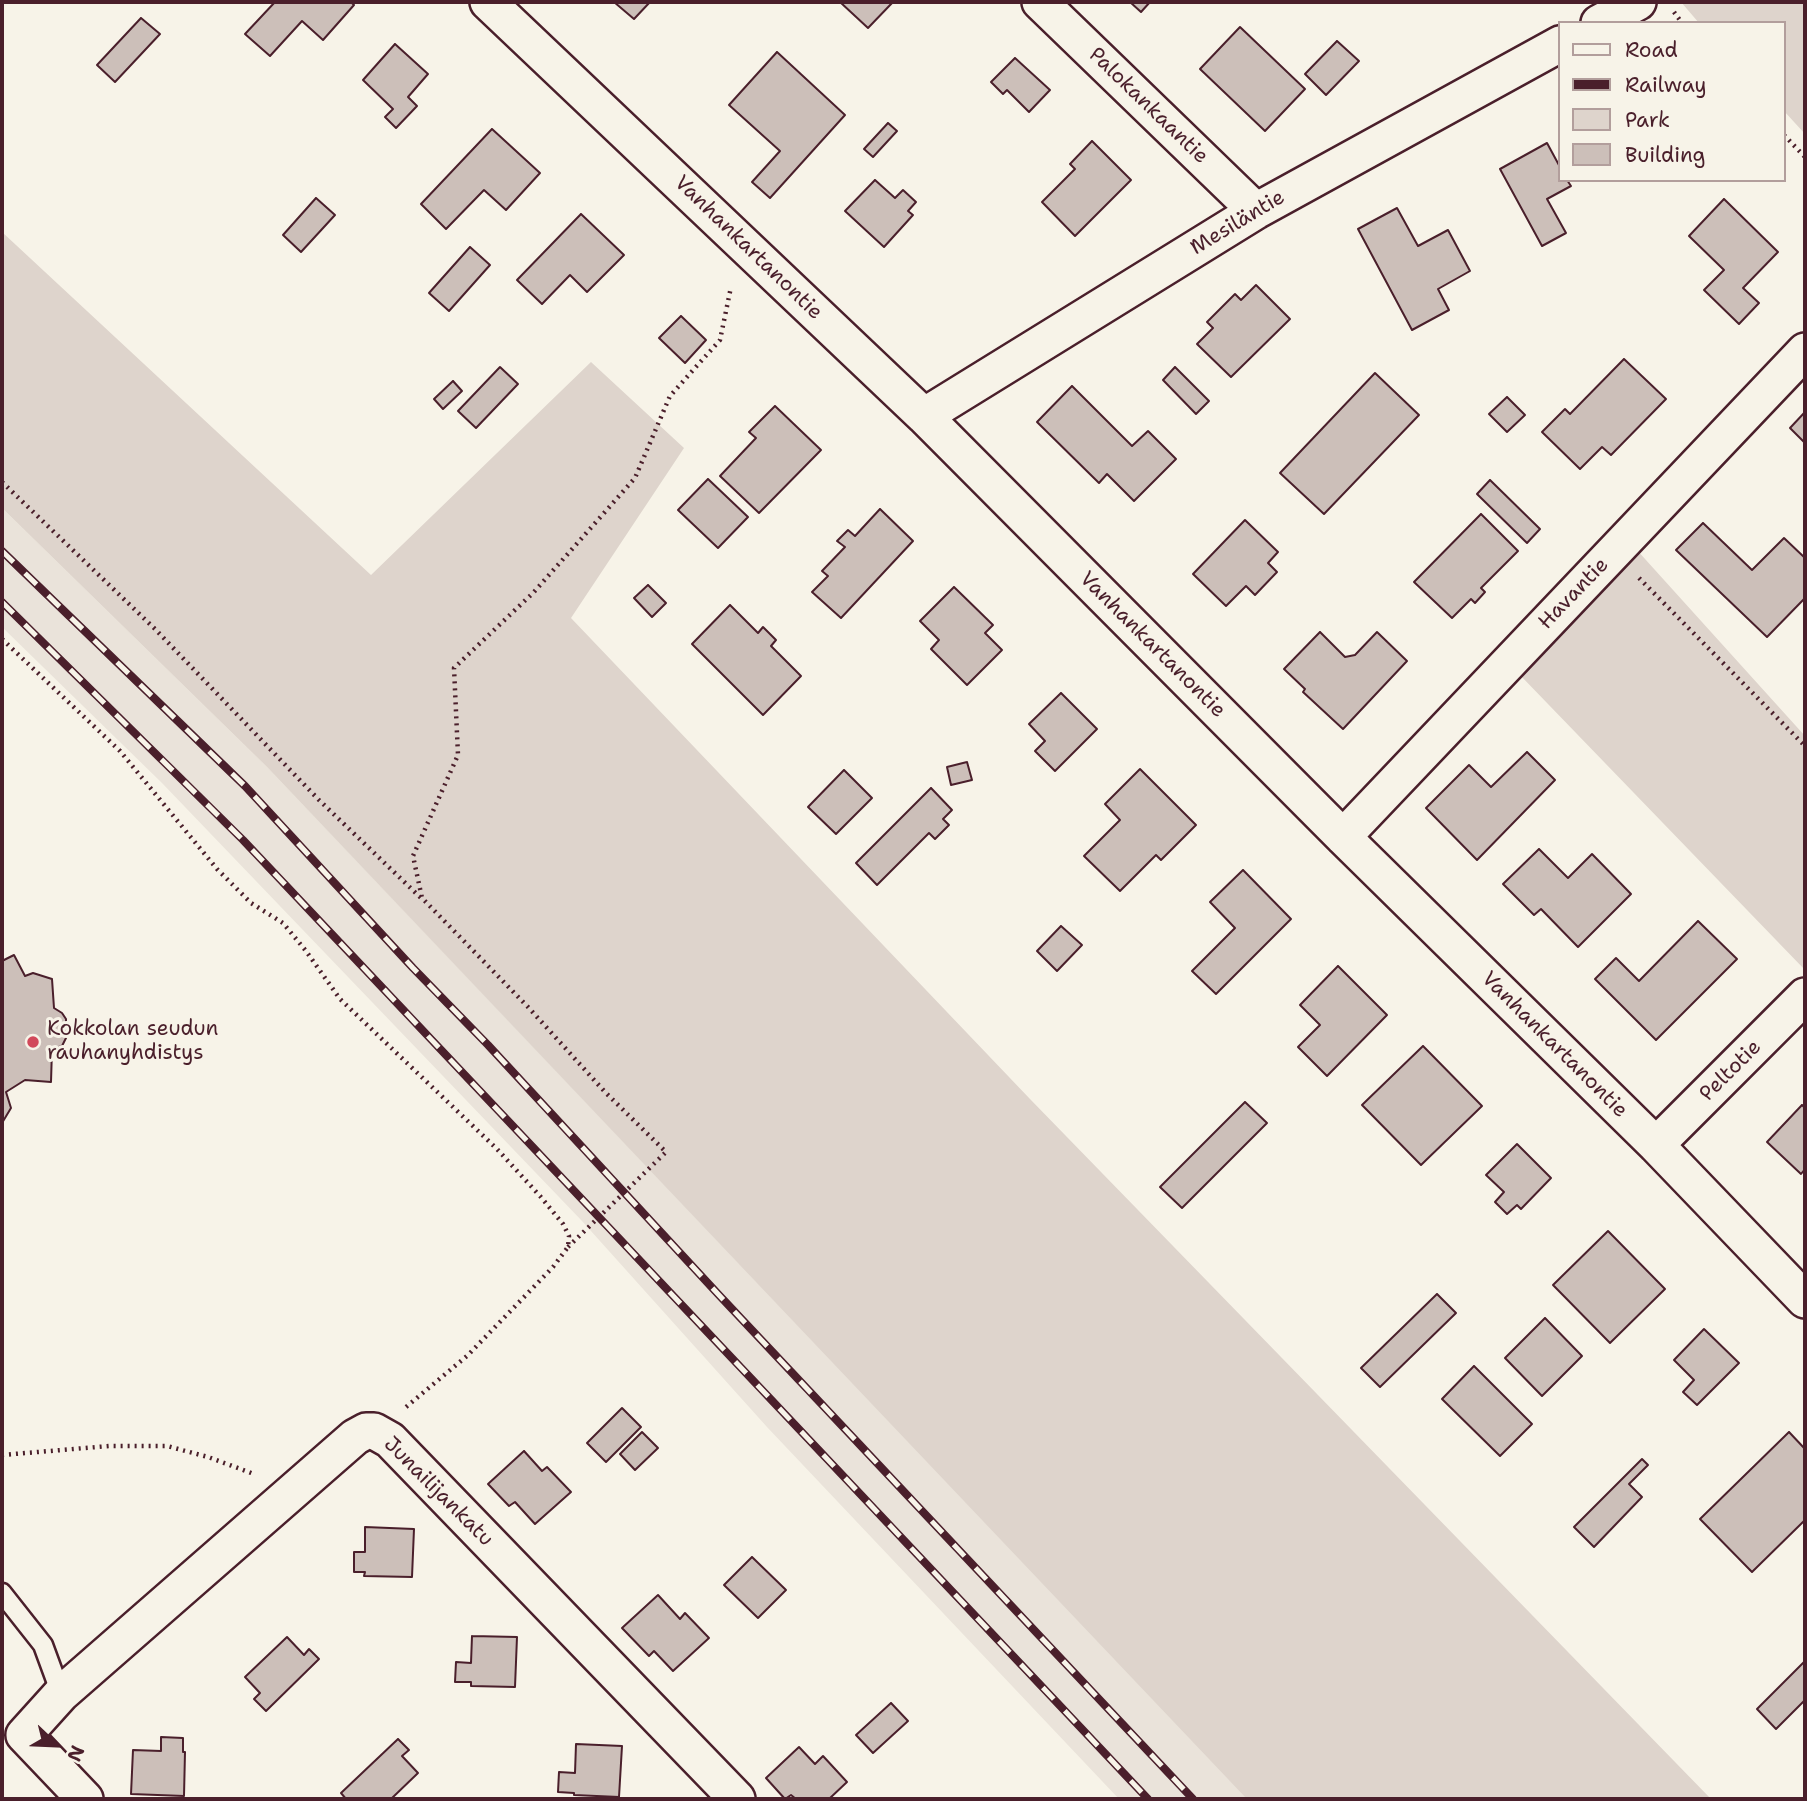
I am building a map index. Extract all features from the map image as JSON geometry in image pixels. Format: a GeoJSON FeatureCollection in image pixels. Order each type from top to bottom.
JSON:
{"type":"FeatureCollection","features":[{"type":"Feature","properties":{"kind":"street","name":"Vanhankartanontie"},"geometry":{"type":"LineString","coordinates":[[488,2],[924,416],[1343,837],[1656,1145],[1805,1300]]}},
{"type":"Feature","properties":{"kind":"street","name":"Palokankaantie"},"geometry":{"type":"LineString","coordinates":[[1040,2],[1256,211]]}},
{"type":"Feature","properties":{"kind":"street"},"geometry":{"type":"LineString","coordinates":[[1603,21],[1639,2]]}},
{"type":"Feature","properties":{"kind":"street","name":"Mesiläntie"},"geometry":{"type":"LineString","coordinates":[[924,416],[1256,211],[1559,45]]}},
{"type":"Feature","properties":{"kind":"street","name":"Havantie"},"geometry":{"type":"LineString","coordinates":[[1343,837],[1805,351]]}},
{"type":"Feature","properties":{"kind":"street","name":"Peltotie"},"geometry":{"type":"LineString","coordinates":[[1656,1145],[1805,996]]}},
{"type":"Feature","properties":{"kind":"street","name":"Junailijankatu"},"geometry":{"type":"LineString","coordinates":[[85,1799],[24,1735],[61,1694],[355,1437],[366,1431],[374,1431],[390,1440],[737,1799]]}},
{"type":"Feature","properties":{"kind":"lane"},"geometry":{"type":"LineString","coordinates":[[2,1593],[43,1645],[61,1694]]}},
{"type":"Feature","properties":{"kind":"path"},"geometry":{"type":"LineString","coordinates":[[1786,137],[1805,157]]}},
{"type":"Feature","properties":{"kind":"path"},"geometry":{"type":"LineString","coordinates":[[422,898],[414,856],[458,755],[454,668],[534,592],[635,478],[670,396],[720,340],[739,240]]}},
{"type":"Feature","properties":{"kind":"path"},"geometry":{"type":"LineString","coordinates":[[2,482],[155,629],[319,800],[422,898],[666,1152],[568,1247],[553,1267],[468,1355],[374,1431]]}},
{"type":"Feature","properties":{"kind":"path"},"geometry":{"type":"LineString","coordinates":[[1614,552],[1805,746]]}},
{"type":"Feature","properties":{"kind":"path"},"geometry":{"type":"LineString","coordinates":[[2,639],[120,751],[216,869],[251,903],[283,923],[341,999],[514,1168],[563,1224],[569,1236],[568,1247]]}},
{"type":"Feature","properties":{"kind":"path"},"geometry":{"type":"LineString","coordinates":[[2,1455],[110,1446],[167,1446],[208,1457],[294,1490]]}},
{"type":"Feature","properties":{"kind":"shaded area"},"geometry":{"type":"Polygon","coordinates":[[[2,508],[267,767],[1250,1799],[1119,1799],[767,1427],[582,1221],[162,783],[2,627],[2,508]]]}},
{"type":"Feature","properties":{"kind":"green space"},"geometry":{"type":"Polygon","coordinates":[[[1681,2],[1805,2],[1805,134],[1786,113],[1786,21],[1697,21],[1681,2]]]}},
{"type":"Feature","properties":{"kind":"green space"},"geometry":{"type":"Polygon","coordinates":[[[2,232],[371,575],[591,362],[684,448],[571,618],[1030,1099],[1711,1799],[1247,1799],[267,767],[2,508],[2,232]]]}},
{"type":"Feature","properties":{"kind":"green space"},"geometry":{"type":"Polygon","coordinates":[[[1636,549],[1805,736],[1805,970],[1519,674],[1636,549]]]}},
{"type":"Feature","properties":{"kind":"building"},"geometry":{"type":"Polygon","coordinates":[[[275,2],[351,2],[354,5],[323,40],[302,21],[270,56],[245,34],[275,2]]]}},
{"type":"Feature","properties":{"kind":"building"},"geometry":{"type":"Polygon","coordinates":[[[614,2],[650,2],[634,19],[614,2]]]}},
{"type":"Feature","properties":{"kind":"building"},"geometry":{"type":"Polygon","coordinates":[[[840,2],[893,2],[868,28],[840,2]]]}},
{"type":"Feature","properties":{"kind":"building"},"geometry":{"type":"Polygon","coordinates":[[[1130,2],[1150,2],[1141,12],[1130,2]]]}},
{"type":"Feature","properties":{"kind":"building"},"geometry":{"type":"Polygon","coordinates":[[[141,18],[160,34],[115,82],[97,65],[141,18]]]}},
{"type":"Feature","properties":{"kind":"building"},"geometry":{"type":"Polygon","coordinates":[[[1240,27],[1305,89],[1265,131],[1200,69],[1240,27]]]}},
{"type":"Feature","properties":{"kind":"building"},"geometry":{"type":"Polygon","coordinates":[[[1337,41],[1359,61],[1326,95],[1305,74],[1337,41]]]}},
{"type":"Feature","properties":{"kind":"building"},"geometry":{"type":"Polygon","coordinates":[[[395,44],[428,74],[408,97],[417,106],[396,128],[385,117],[393,109],[363,80],[395,44]]]}},
{"type":"Feature","properties":{"kind":"building"},"geometry":{"type":"Polygon","coordinates":[[[777,52],[845,115],[770,198],[752,182],[780,151],[729,105],[777,52]]]}},
{"type":"Feature","properties":{"kind":"building"},"geometry":{"type":"Polygon","coordinates":[[[1015,58],[1050,90],[1029,112],[1007,90],[1003,94],[991,82],[1015,58]]]}},
{"type":"Feature","properties":{"kind":"building"},"geometry":{"type":"Polygon","coordinates":[[[888,123],[897,131],[873,157],[864,149],[888,123]]]}},
{"type":"Feature","properties":{"kind":"building"},"geometry":{"type":"Polygon","coordinates":[[[492,129],[540,173],[506,210],[484,190],[446,229],[421,204],[492,129]]]}},
{"type":"Feature","properties":{"kind":"building"},"geometry":{"type":"Polygon","coordinates":[[[1092,141],[1131,180],[1075,236],[1042,202],[1075,169],[1070,164],[1092,141]]]}},
{"type":"Feature","properties":{"kind":"building"},"geometry":{"type":"Polygon","coordinates":[[[1547,143],[1559,165],[1559,182],[1568,182],[1571,186],[1547,199],[1566,233],[1542,246],[1500,169],[1547,143]]]}},
{"type":"Feature","properties":{"kind":"building"},"geometry":{"type":"Polygon","coordinates":[[[875,180],[895,198],[903,190],[916,202],[908,211],[913,215],[884,247],[845,211],[875,180]]]}},
{"type":"Feature","properties":{"kind":"building"},"geometry":{"type":"Polygon","coordinates":[[[316,198],[335,215],[301,252],[283,235],[316,198]]]}},
{"type":"Feature","properties":{"kind":"building"},"geometry":{"type":"Polygon","coordinates":[[[1724,199],[1778,252],[1743,288],[1759,303],[1739,324],[1704,290],[1724,270],[1689,236],[1724,199]]]}},
{"type":"Feature","properties":{"kind":"building"},"geometry":{"type":"Polygon","coordinates":[[[1397,208],[1418,246],[1448,230],[1470,271],[1438,289],[1449,310],[1412,330],[1358,229],[1397,208]]]}},
{"type":"Feature","properties":{"kind":"building"},"geometry":{"type":"Polygon","coordinates":[[[581,214],[624,255],[587,292],[570,275],[542,304],[517,280],[581,214]]]}},
{"type":"Feature","properties":{"kind":"building"},"geometry":{"type":"Polygon","coordinates":[[[470,247],[490,265],[449,311],[429,293],[470,247]]]}},
{"type":"Feature","properties":{"kind":"building"},"geometry":{"type":"Polygon","coordinates":[[[1256,285],[1290,319],[1231,377],[1197,344],[1213,328],[1207,322],[1235,294],[1241,300],[1256,285]]]}},
{"type":"Feature","properties":{"kind":"building"},"geometry":{"type":"Polygon","coordinates":[[[681,316],[706,340],[685,363],[659,338],[681,316]]]}},
{"type":"Feature","properties":{"kind":"building"},"geometry":{"type":"Polygon","coordinates":[[[1624,359],[1666,399],[1611,455],[1602,447],[1580,469],[1542,432],[1565,409],[1570,414],[1624,359]]]}},
{"type":"Feature","properties":{"kind":"building"},"geometry":{"type":"Polygon","coordinates":[[[500,367],[518,384],[476,428],[458,411],[500,367]]]}},
{"type":"Feature","properties":{"kind":"building"},"geometry":{"type":"Polygon","coordinates":[[[1175,367],[1209,401],[1196,414],[1163,380],[1175,367]]]}},
{"type":"Feature","properties":{"kind":"building"},"geometry":{"type":"Polygon","coordinates":[[[1375,373],[1419,415],[1324,514],[1280,473],[1375,373]]]}},
{"type":"Feature","properties":{"kind":"building"},"geometry":{"type":"Polygon","coordinates":[[[453,381],[462,391],[443,409],[434,399],[453,381]]]}},
{"type":"Feature","properties":{"kind":"building"},"geometry":{"type":"Polygon","coordinates":[[[1072,386],[1132,446],[1148,431],[1176,459],[1134,501],[1107,474],[1099,483],[1037,422],[1072,386]]]}},
{"type":"Feature","properties":{"kind":"building"},"geometry":{"type":"Polygon","coordinates":[[[1507,397],[1525,415],[1507,432],[1489,414],[1507,397]]]}},
{"type":"Feature","properties":{"kind":"building"},"geometry":{"type":"Polygon","coordinates":[[[775,406],[821,450],[759,513],[720,476],[756,438],[749,432],[775,406]]]}},
{"type":"Feature","properties":{"kind":"building"},"geometry":{"type":"Polygon","coordinates":[[[1805,412],[1805,443],[1790,428],[1805,412]]]}},
{"type":"Feature","properties":{"kind":"building"},"geometry":{"type":"Polygon","coordinates":[[[708,479],[748,517],[718,548],[678,510],[708,479]]]}},
{"type":"Feature","properties":{"kind":"building"},"geometry":{"type":"Polygon","coordinates":[[[1490,480],[1540,529],[1527,543],[1477,494],[1490,480]]]}},
{"type":"Feature","properties":{"kind":"building"},"geometry":{"type":"Polygon","coordinates":[[[880,509],[913,541],[841,618],[812,592],[828,576],[822,571],[845,547],[837,541],[848,530],[855,536],[880,509]]]}},
{"type":"Feature","properties":{"kind":"building"},"geometry":{"type":"Polygon","coordinates":[[[1481,514],[1518,551],[1481,588],[1485,592],[1475,603],[1471,599],[1452,618],[1414,582],[1481,514]]]}},
{"type":"Feature","properties":{"kind":"building"},"geometry":{"type":"Polygon","coordinates":[[[1245,520],[1278,552],[1268,563],[1277,572],[1255,595],[1246,586],[1226,606],[1193,574],[1245,520]]]}},
{"type":"Feature","properties":{"kind":"building"},"geometry":{"type":"Polygon","coordinates":[[[1703,523],[1752,570],[1784,538],[1805,558],[1805,598],[1767,637],[1676,550],[1703,523]]]}},
{"type":"Feature","properties":{"kind":"building"},"geometry":{"type":"Polygon","coordinates":[[[648,585],[666,603],[652,617],[634,598],[648,585]]]}},
{"type":"Feature","properties":{"kind":"building"},"geometry":{"type":"Polygon","coordinates":[[[954,587],[993,625],[985,633],[1002,650],[967,685],[931,649],[939,640],[920,621],[954,587]]]}},
{"type":"Feature","properties":{"kind":"building"},"geometry":{"type":"Polygon","coordinates":[[[730,605],[758,633],[763,627],[776,640],[771,646],[801,676],[763,715],[692,644],[730,605]]]}},
{"type":"Feature","properties":{"kind":"building"},"geometry":{"type":"Polygon","coordinates":[[[1320,632],[1345,657],[1355,655],[1377,632],[1407,661],[1343,729],[1303,692],[1305,689],[1284,669],[1320,632]]]}},
{"type":"Feature","properties":{"kind":"building"},"geometry":{"type":"Polygon","coordinates":[[[1061,693],[1097,729],[1055,771],[1035,751],[1045,741],[1029,724],[1061,693]]]}},
{"type":"Feature","properties":{"kind":"building"},"geometry":{"type":"Polygon","coordinates":[[[1527,752],[1555,780],[1477,860],[1426,808],[1469,765],[1491,787],[1527,752]]]}},
{"type":"Feature","properties":{"kind":"building"},"geometry":{"type":"Polygon","coordinates":[[[967,762],[972,780],[951,785],[947,767],[967,762]]]}},
{"type":"Feature","properties":{"kind":"building"},"geometry":{"type":"Polygon","coordinates":[[[1140,769],[1196,825],[1161,860],[1156,855],[1120,891],[1084,856],[1120,820],[1105,804],[1140,769]]]}},
{"type":"Feature","properties":{"kind":"building"},"geometry":{"type":"Polygon","coordinates":[[[844,770],[872,798],[836,834],[808,807],[844,770]]]}},
{"type":"Feature","properties":{"kind":"building"},"geometry":{"type":"Polygon","coordinates":[[[931,788],[952,810],[943,819],[949,825],[935,839],[929,833],[877,885],[856,863],[931,788]]]}},
{"type":"Feature","properties":{"kind":"building"},"geometry":{"type":"Polygon","coordinates":[[[1539,849],[1568,878],[1592,854],[1631,894],[1578,947],[1541,909],[1534,915],[1503,884],[1539,849]]]}},
{"type":"Feature","properties":{"kind":"building"},"geometry":{"type":"Polygon","coordinates":[[[1243,870],[1291,919],[1216,994],[1192,971],[1235,928],[1210,902],[1243,870]]]}},
{"type":"Feature","properties":{"kind":"building"},"geometry":{"type":"Polygon","coordinates":[[[1698,921],[1737,959],[1656,1040],[1595,979],[1616,958],[1639,981],[1698,921]]]}},
{"type":"Feature","properties":{"kind":"building"},"geometry":{"type":"Polygon","coordinates":[[[1061,926],[1082,945],[1057,971],[1037,951],[1061,926]]]}},
{"type":"Feature","properties":{"kind":"building","name":"Kokkolan seudun rauhanyhdistys"},"geometry":{"type":"Polygon","coordinates":[[[14,955],[25,976],[33,973],[52,979],[54,1008],[66,1019],[66,1038],[62,1046],[52,1049],[51,1082],[25,1080],[6,1092],[11,1108],[2,1123],[2,961],[14,955]]]}},
{"type":"Feature","properties":{"kind":"building"},"geometry":{"type":"Polygon","coordinates":[[[1338,966],[1387,1015],[1327,1076],[1298,1047],[1320,1025],[1300,1005],[1338,966]]]}},
{"type":"Feature","properties":{"kind":"building"},"geometry":{"type":"Polygon","coordinates":[[[1423,1046],[1482,1106],[1421,1165],[1362,1105],[1423,1046]]]}},
{"type":"Feature","properties":{"kind":"building"},"geometry":{"type":"Polygon","coordinates":[[[1245,1102],[1267,1123],[1182,1208],[1160,1187],[1245,1102]]]}},
{"type":"Feature","properties":{"kind":"building"},"geometry":{"type":"Polygon","coordinates":[[[1802,1105],[1805,1108],[1805,1169],[1801,1174],[1767,1142],[1802,1105]]]}},
{"type":"Feature","properties":{"kind":"building"},"geometry":{"type":"Polygon","coordinates":[[[1517,1144],[1551,1178],[1521,1209],[1517,1205],[1507,1214],[1495,1202],[1504,1192],[1486,1175],[1517,1144]]]}},
{"type":"Feature","properties":{"kind":"building"},"geometry":{"type":"Polygon","coordinates":[[[1608,1231],[1665,1289],[1610,1343],[1553,1285],[1608,1231]]]}},
{"type":"Feature","properties":{"kind":"building"},"geometry":{"type":"Polygon","coordinates":[[[1437,1294],[1456,1313],[1380,1387],[1361,1368],[1437,1294]]]}},
{"type":"Feature","properties":{"kind":"building"},"geometry":{"type":"Polygon","coordinates":[[[1545,1318],[1582,1356],[1542,1396],[1505,1358],[1545,1318]]]}},
{"type":"Feature","properties":{"kind":"building"},"geometry":{"type":"Polygon","coordinates":[[[1704,1329],[1739,1363],[1697,1405],[1683,1392],[1694,1380],[1674,1360],[1704,1329]]]}},
{"type":"Feature","properties":{"kind":"building"},"geometry":{"type":"Polygon","coordinates":[[[1474,1366],[1532,1424],[1500,1456],[1442,1399],[1474,1366]]]}},
{"type":"Feature","properties":{"kind":"building"},"geometry":{"type":"Polygon","coordinates":[[[622,1408],[641,1427],[606,1462],[587,1443],[622,1408]]]}},
{"type":"Feature","properties":{"kind":"building"},"geometry":{"type":"Polygon","coordinates":[[[642,1432],[658,1448],[635,1470],[620,1454],[642,1432]]]}},
{"type":"Feature","properties":{"kind":"building"},"geometry":{"type":"Polygon","coordinates":[[[1789,1432],[1805,1449],[1805,1520],[1752,1572],[1700,1519],[1789,1432]]]}},
{"type":"Feature","properties":{"kind":"building"},"geometry":{"type":"Polygon","coordinates":[[[524,1451],[542,1471],[547,1467],[571,1492],[535,1524],[515,1502],[509,1506],[488,1484],[524,1451]]]}},
{"type":"Feature","properties":{"kind":"building"},"geometry":{"type":"Polygon","coordinates":[[[1642,1459],[1648,1465],[1629,1484],[1642,1497],[1594,1547],[1574,1527],[1642,1459]]]}},
{"type":"Feature","properties":{"kind":"building"},"geometry":{"type":"Polygon","coordinates":[[[365,1527],[414,1529],[412,1577],[364,1576],[365,1572],[354,1572],[354,1552],[365,1552],[365,1527]]]}},
{"type":"Feature","properties":{"kind":"building"},"geometry":{"type":"Polygon","coordinates":[[[752,1557],[786,1590],[758,1618],[724,1585],[752,1557]]]}},
{"type":"Feature","properties":{"kind":"building"},"geometry":{"type":"Polygon","coordinates":[[[658,1595],[680,1619],[685,1613],[709,1638],[673,1671],[654,1651],[649,1656],[622,1628],[658,1595]]]}},
{"type":"Feature","properties":{"kind":"building"},"geometry":{"type":"Polygon","coordinates":[[[472,1636],[517,1637],[515,1687],[471,1686],[471,1682],[455,1682],[456,1662],[471,1663],[472,1636]]]}},
{"type":"Feature","properties":{"kind":"building"},"geometry":{"type":"Polygon","coordinates":[[[287,1637],[304,1655],[309,1649],[319,1659],[266,1711],[254,1699],[260,1693],[245,1677],[287,1637]]]}},
{"type":"Feature","properties":{"kind":"building"},"geometry":{"type":"Polygon","coordinates":[[[1805,1661],[1805,1700],[1776,1729],[1757,1709],[1805,1661]]]}},
{"type":"Feature","properties":{"kind":"building"},"geometry":{"type":"Polygon","coordinates":[[[891,1703],[908,1721],[873,1753],[856,1735],[891,1703]]]}},
{"type":"Feature","properties":{"kind":"building"},"geometry":{"type":"Polygon","coordinates":[[[161,1737],[183,1738],[184,1796],[131,1794],[133,1750],[161,1751],[161,1737]]]}},
{"type":"Feature","properties":{"kind":"building"},"geometry":{"type":"Polygon","coordinates":[[[398,1739],[409,1750],[402,1756],[418,1773],[391,1799],[346,1799],[341,1793],[398,1739]]]}},
{"type":"Feature","properties":{"kind":"building"},"geometry":{"type":"Polygon","coordinates":[[[576,1744],[622,1746],[619,1797],[558,1792],[559,1772],[575,1773],[576,1744]]]}},
{"type":"Feature","properties":{"kind":"building"},"geometry":{"type":"Polygon","coordinates":[[[799,1747],[815,1764],[823,1756],[847,1782],[829,1799],[796,1799],[791,1795],[785,1799],[766,1778],[799,1747]]]}},
{"type":"Feature","properties":{"kind":"railway"},"geometry":{"type":"LineString","coordinates":[[2,551],[245,786],[1193,1799]]}},
{"type":"Feature","properties":{"kind":"railway"},"geometry":{"type":"LineString","coordinates":[[2,602],[243,840],[1148,1799]]}},
{"type":"Feature","properties":{"kind":"place","name":"Kokkolan seudun rauhanyhdistys"},"geometry":{"type":"Point","coordinates":[33,1042]}}]}
